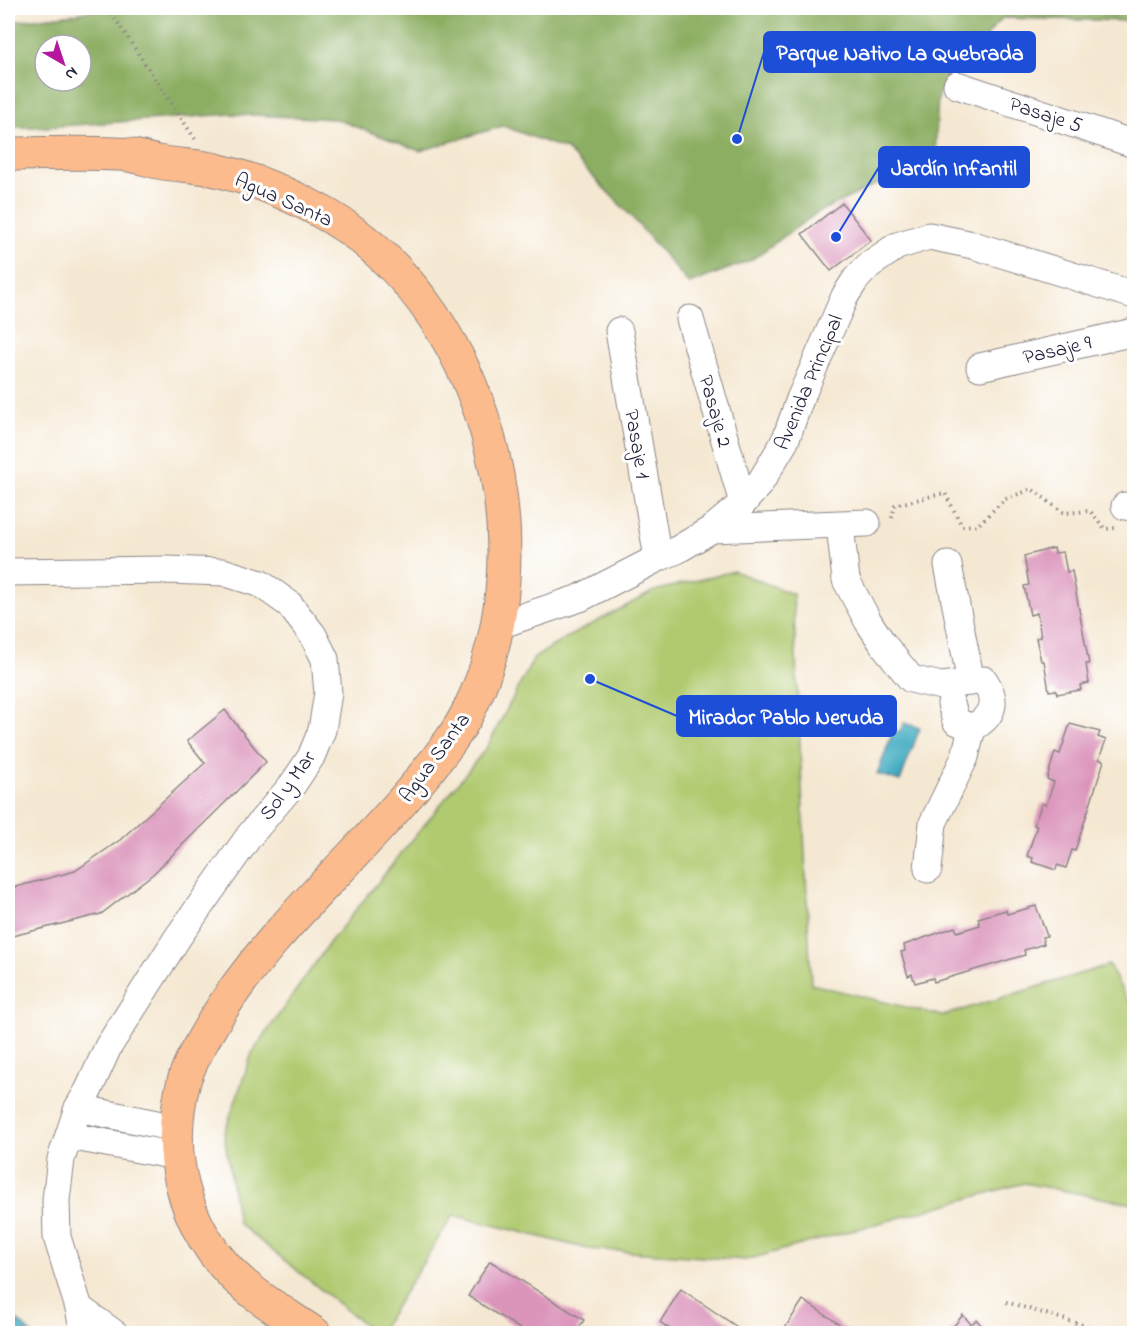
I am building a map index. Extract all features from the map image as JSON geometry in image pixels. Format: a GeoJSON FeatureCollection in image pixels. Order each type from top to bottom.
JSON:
{"type":"FeatureCollection","features":[{"type":"Feature","properties":{"kind":"main road","name":"Agua Santa"},"geometry":{"type":"LineString","coordinates":[[8,154],[122,154],[162,163],[215,169],[266,186],[319,210],[364,240],[407,281],[442,330],[465,370],[482,414],[494,455],[500,493],[503,545],[499,625],[482,681],[468,712],[445,749],[378,828],[302,906],[264,949],[225,1003],[201,1044],[184,1080],[176,1142],[182,1189],[194,1218],[210,1248],[235,1277],[273,1307],[315,1334]]}},
{"type":"Feature","properties":{"kind":"main road","name":"Agua Santa"},"geometry":{"type":"LineString","coordinates":[[8,174],[132,173],[162,163]]}},
{"type":"Feature","properties":{"kind":"street","name":"Pasaje 5"},"geometry":{"type":"LineString","coordinates":[[957,85],[1134,144]]}},
{"type":"Feature","properties":{"kind":"street","name":"Avenida Principal"},"geometry":{"type":"LineString","coordinates":[[499,625],[580,598],[686,545],[712,529],[743,503],[760,483],[785,441],[804,389],[845,296],[869,265],[897,246],[929,236],[973,245],[1134,295]]}},
{"type":"Feature","properties":{"kind":"street","name":"Pasaje 2"},"geometry":{"type":"LineString","coordinates":[[690,319],[743,503]]}},
{"type":"Feature","properties":{"kind":"street","name":"Pasaje 1"},"geometry":{"type":"LineString","coordinates":[[619,331],[658,558]]}},
{"type":"Feature","properties":{"kind":"street","name":"Pasaje 9"},"geometry":{"type":"LineString","coordinates":[[980,367],[1134,332]]}},
{"type":"Feature","properties":{"kind":"street"},"geometry":{"type":"LineString","coordinates":[[712,529],[879,524]]}},
{"type":"Feature","properties":{"kind":"street"},"geometry":{"type":"LineString","coordinates":[[840,525],[846,580],[868,621],[912,679],[941,686],[984,680],[992,692],[992,711],[983,722],[972,728],[965,757],[933,823],[928,868]]}},
{"type":"Feature","properties":{"kind":"street"},"geometry":{"type":"LineString","coordinates":[[948,565],[971,682]]}},
{"type":"Feature","properties":{"kind":"street","name":"Sol y Mar"},"geometry":{"type":"LineString","coordinates":[[8,572],[166,570],[223,572],[261,584],[289,604],[313,634],[325,659],[328,693],[322,730],[311,757],[293,784],[250,835],[178,937],[108,1047],[78,1108],[62,1159],[56,1200],[57,1237],[82,1321]]}},
{"type":"Feature","properties":{"kind":"street"},"geometry":{"type":"LineString","coordinates":[[951,704],[956,721],[972,728]]}},
{"type":"Feature","properties":{"kind":"street"},"geometry":{"type":"LineString","coordinates":[[78,1108],[176,1142]]}},
{"type":"Feature","properties":{"kind":"street"},"geometry":{"type":"LineString","coordinates":[[69,1137],[176,1142]]}},
{"type":"Feature","properties":{"kind":"street"},"geometry":{"type":"LineString","coordinates":[[82,1321],[115,1334]]}},
{"type":"Feature","properties":{"kind":"path"},"geometry":{"type":"LineString","coordinates":[[108,8],[215,169]]}},
{"type":"Feature","properties":{"kind":"path"},"geometry":{"type":"LineString","coordinates":[[879,524],[895,505],[945,493],[962,526],[978,525],[1005,499],[1032,489],[1064,513],[1090,511],[1105,529],[1128,514]]}},
{"type":"Feature","properties":{"kind":"path"},"geometry":{"type":"LineString","coordinates":[[1006,1302],[1113,1334]]}},
{"type":"Feature","properties":{"kind":"green space"},"geometry":{"type":"Polygon","coordinates":[[[103,8],[1134,8],[1134,21],[1002,18],[938,94],[935,159],[817,213],[751,260],[689,284],[632,217],[567,150],[503,126],[420,151],[336,119],[232,114],[46,127],[8,127],[8,22],[75,14],[103,8]]]}},
{"type":"Feature","properties":{"kind":"green space"},"geometry":{"type":"Polygon","coordinates":[[[734,571],[793,594],[811,984],[942,1016],[1109,965],[1127,1000],[1134,1004],[1134,1204],[1024,1183],[746,1260],[588,1249],[453,1215],[379,1333],[375,1333],[238,1223],[224,1134],[252,1053],[330,942],[487,747],[534,658],[566,638],[654,591],[734,571]]]}},
{"type":"Feature","properties":{"kind":"water"},"geometry":{"type":"Polygon","coordinates":[[[904,723],[920,728],[900,781],[877,774],[892,734],[900,731],[904,723]]]}},
{"type":"Feature","properties":{"kind":"water"},"geometry":{"type":"Polygon","coordinates":[[[8,1312],[31,1333],[8,1333],[8,1312]]]}},
{"type":"Feature","properties":{"kind":"building"},"geometry":{"type":"Polygon","coordinates":[[[842,203],[871,240],[831,271],[802,234],[842,203]]]}},
{"type":"Feature","properties":{"kind":"building"},"geometry":{"type":"Polygon","coordinates":[[[1054,548],[1055,553],[1063,552],[1067,572],[1072,571],[1089,664],[1086,664],[1089,683],[1080,685],[1081,690],[1057,694],[1056,690],[1049,691],[1044,661],[1041,661],[1036,638],[1041,637],[1037,613],[1030,615],[1024,586],[1029,585],[1024,556],[1054,548]]]}},
{"type":"Feature","properties":{"kind":"building"},"geometry":{"type":"Polygon","coordinates":[[[225,710],[266,762],[153,874],[101,914],[8,937],[8,889],[75,871],[120,840],[205,763],[187,741],[225,710]]]}},
{"type":"Feature","properties":{"kind":"building"},"geometry":{"type":"Polygon","coordinates":[[[1070,724],[1100,732],[1098,737],[1106,740],[1099,759],[1104,761],[1075,851],[1072,850],[1066,868],[1057,865],[1056,870],[1032,862],[1033,858],[1027,856],[1042,803],[1046,805],[1054,782],[1047,779],[1055,752],[1060,754],[1070,724]]]}},
{"type":"Feature","properties":{"kind":"building"},"geometry":{"type":"Polygon","coordinates":[[[1036,906],[1047,936],[1042,937],[1044,944],[1024,950],[1025,955],[934,982],[933,978],[915,983],[912,974],[908,976],[901,952],[905,951],[904,945],[955,927],[957,932],[980,925],[978,918],[1006,910],[1007,914],[1036,906]]]}},
{"type":"Feature","properties":{"kind":"building"},"geometry":{"type":"Polygon","coordinates":[[[490,1261],[584,1320],[575,1334],[528,1334],[468,1296],[490,1261]]]}},
{"type":"Feature","properties":{"kind":"building"},"geometry":{"type":"Polygon","coordinates":[[[681,1289],[743,1331],[742,1334],[677,1334],[660,1322],[681,1289]]]}},
{"type":"Feature","properties":{"kind":"building"},"geometry":{"type":"Polygon","coordinates":[[[803,1300],[854,1334],[781,1334],[803,1300]]]}},
{"type":"Feature","properties":{"kind":"building"},"geometry":{"type":"Polygon","coordinates":[[[963,1315],[971,1324],[977,1320],[988,1334],[947,1334],[963,1315]]]}},
{"type":"Feature","properties":{"kind":"place","name":"Parque Nativo La Quebrada"},"geometry":{"type":"Point","coordinates":[737,139]}},
{"type":"Feature","properties":{"kind":"place","name":"Jardín Infantil"},"geometry":{"type":"Point","coordinates":[836,237]}},
{"type":"Feature","properties":{"kind":"place","name":"Mirador Pablo Neruda"},"geometry":{"type":"Point","coordinates":[590,679]}}]}
